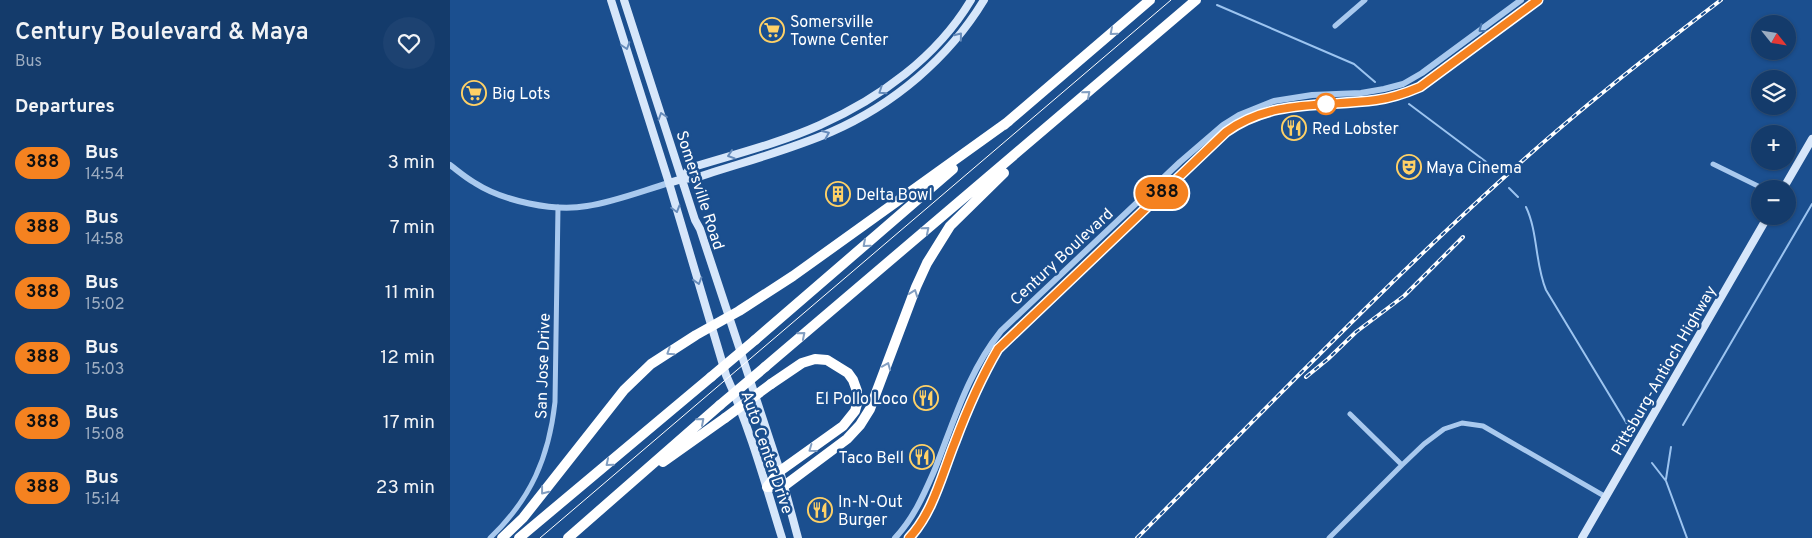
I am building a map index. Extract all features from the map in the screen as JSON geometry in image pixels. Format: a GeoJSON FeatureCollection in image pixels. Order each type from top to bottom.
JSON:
{"type":"FeatureCollection","features":[{"type":"Feature","properties":{"kind":"highway"},"geometry":{"type":"LineString","coordinates":[[520,538],[755,340],[1150,0]]}},
{"type":"Feature","properties":{"kind":"highway"},"geometry":{"type":"LineString","coordinates":[[568,538],[764,367],[1196,0]]}},
{"type":"Feature","properties":{"kind":"highway"},"geometry":{"type":"LineString","coordinates":[[502,538],[523,518],[624,390],[651,364],[729,317],[801,270],[1009,121]]}},
{"type":"Feature","properties":{"kind":"highway"},"geometry":{"type":"LineString","coordinates":[[767,487],[784,486],[847,439],[860,425],[870,409],[916,287],[950,226],[1050,126]]}},
{"type":"Feature","properties":{"kind":"highway"},"geometry":{"type":"LineString","coordinates":[[612,500],[802,363],[816,359],[827,360],[848,373],[853,380],[857,391],[855,411],[843,426],[780,471],[767,487]]}},
{"type":"Feature","properties":{"kind":"main road","name":"Somersville Road"},"geometry":{"type":"LineString","coordinates":[[611,0],[669,183],[726,375]]}},
{"type":"Feature","properties":{"kind":"main road","name":"Somersville Road"},"geometry":{"type":"LineString","coordinates":[[624,0],[752,389]]}},
{"type":"Feature","properties":{"kind":"main road"},"geometry":{"type":"LineString","coordinates":[[682,178],[690,168],[821,125],[871,98],[921,62],[953,26],[971,0]]}},
{"type":"Feature","properties":{"kind":"main road"},"geometry":{"type":"LineString","coordinates":[[669,183],[682,178],[695,178],[781,150],[838,128],[873,109],[900,91],[948,50],[984,0]]}},
{"type":"Feature","properties":{"kind":"main road"},"geometry":{"type":"LineString","coordinates":[[1788,180],[1812,139]]}},
{"type":"Feature","properties":{"kind":"main road"},"geometry":{"type":"LineString","coordinates":[[777,140],[781,150]]}},
{"type":"Feature","properties":{"kind":"main road","name":"Pittsburg-Antioch Highway"},"geometry":{"type":"LineString","coordinates":[[1582,538],[1763,225]]}},
{"type":"Feature","properties":{"kind":"main road","name":"Auto Center Drive"},"geometry":{"type":"LineString","coordinates":[[726,375],[739,404],[782,538]]}},
{"type":"Feature","properties":{"kind":"main road","name":"Auto Center Drive"},"geometry":{"type":"LineString","coordinates":[[752,389],[780,471],[798,538]]}},
{"type":"Feature","properties":{"kind":"street"},"geometry":{"type":"LineString","coordinates":[[1335,26],[1365,0]]}},
{"type":"Feature","properties":{"kind":"street","name":"Century Boulevard"},"geometry":{"type":"LineString","coordinates":[[895,538],[907,526],[920,503],[973,374],[986,349],[1001,331],[1180,162],[1223,125],[1256,107],[1274,101],[1312,94],[1361,93],[1384,90],[1403,84],[1460,46],[1521,0]]}},
{"type":"Feature","properties":{"kind":"street","name":"Century Boulevard"},"geometry":{"type":"LineString","coordinates":[[908,538],[924,516],[935,495],[982,377],[998,349],[1226,132],[1252,117],[1286,107],[1376,100],[1398,96],[1420,87],[1538,0]]}},
{"type":"Feature","properties":{"kind":"street"},"geometry":{"type":"LineString","coordinates":[[1713,164],[1751,183]]}},
{"type":"Feature","properties":{"kind":"street"},"geometry":{"type":"LineString","coordinates":[[450,165],[476,184],[498,194],[524,202],[558,207],[586,206],[669,183]]}},
{"type":"Feature","properties":{"kind":"street","name":"San Jose Drive"},"geometry":{"type":"LineString","coordinates":[[490,538],[512,514],[536,478],[552,426],[555,402],[558,207]]}},
{"type":"Feature","properties":{"kind":"street"},"geometry":{"type":"LineString","coordinates":[[1350,414],[1402,465]]}},
{"type":"Feature","properties":{"kind":"street"},"geometry":{"type":"LineString","coordinates":[[1330,538],[1424,444],[1444,429],[1462,423],[1483,426],[1606,497]]}},
{"type":"Feature","properties":{"kind":"waterway"},"geometry":{"type":"LineString","coordinates":[[1217,5],[1354,64],[1375,82]]}},
{"type":"Feature","properties":{"kind":"waterway"},"geometry":{"type":"LineString","coordinates":[[1409,104],[1485,161],[1494,170]]}},
{"type":"Feature","properties":{"kind":"waterway"},"geometry":{"type":"LineString","coordinates":[[1509,188],[1518,197]]}},
{"type":"Feature","properties":{"kind":"waterway"},"geometry":{"type":"LineString","coordinates":[[1683,425],[1812,204]]}},
{"type":"Feature","properties":{"kind":"waterway"},"geometry":{"type":"LineString","coordinates":[[1526,207],[1533,227],[1542,280],[1546,290],[1630,429]]}},
{"type":"Feature","properties":{"kind":"waterway"},"geometry":{"type":"LineString","coordinates":[[1666,479],[1671,447]]}},
{"type":"Feature","properties":{"kind":"waterway"},"geometry":{"type":"LineString","coordinates":[[1652,463],[1666,481],[1687,538]]}},
{"type":"Feature","properties":{"kind":"tram line"},"geometry":{"type":"LineString","coordinates":[[540,538],[1171,0]]}},
{"type":"Feature","properties":{"kind":"railway"},"geometry":{"type":"LineString","coordinates":[[1137,538],[1321,352],[1462,216],[1535,149],[1587,105],[1721,0]]}},
{"type":"Feature","properties":{"kind":"railway"},"geometry":{"type":"LineString","coordinates":[[1306,377],[1356,332],[1404,296],[1463,237]]}},
{"type":"Feature","properties":{"kind":"bus line","name":"388"},"geometry":{"type":"LineString","coordinates":[[909,538],[935,495],[982,377],[998,349],[1226,132],[1252,117],[1286,107],[1376,100],[1398,96],[1420,87],[1538,0]]}},
{"type":"Feature","properties":{"kind":"place","name":"Somersville Towne Center"},"geometry":{"type":"Point","coordinates":[772,30]}},
{"type":"Feature","properties":{"kind":"place","name":"Big Lots"},"geometry":{"type":"Point","coordinates":[474,93]}},
{"type":"Feature","properties":{"kind":"place","name":"Red Lobster"},"geometry":{"type":"Point","coordinates":[1294,128]}},
{"type":"Feature","properties":{"kind":"place","name":"Maya Cinema"},"geometry":{"type":"Point","coordinates":[1409,167]}},
{"type":"Feature","properties":{"kind":"place","name":"Delta Bowl"},"geometry":{"type":"Point","coordinates":[838,194]}},
{"type":"Feature","properties":{"kind":"place","name":"El Pollo Loco"},"geometry":{"type":"Point","coordinates":[926,398]}},
{"type":"Feature","properties":{"kind":"place","name":"Taco Bell"},"geometry":{"type":"Point","coordinates":[922,457]}},
{"type":"Feature","properties":{"kind":"place","name":"In-N-Out Burger"},"geometry":{"type":"Point","coordinates":[820,510]}}]}
